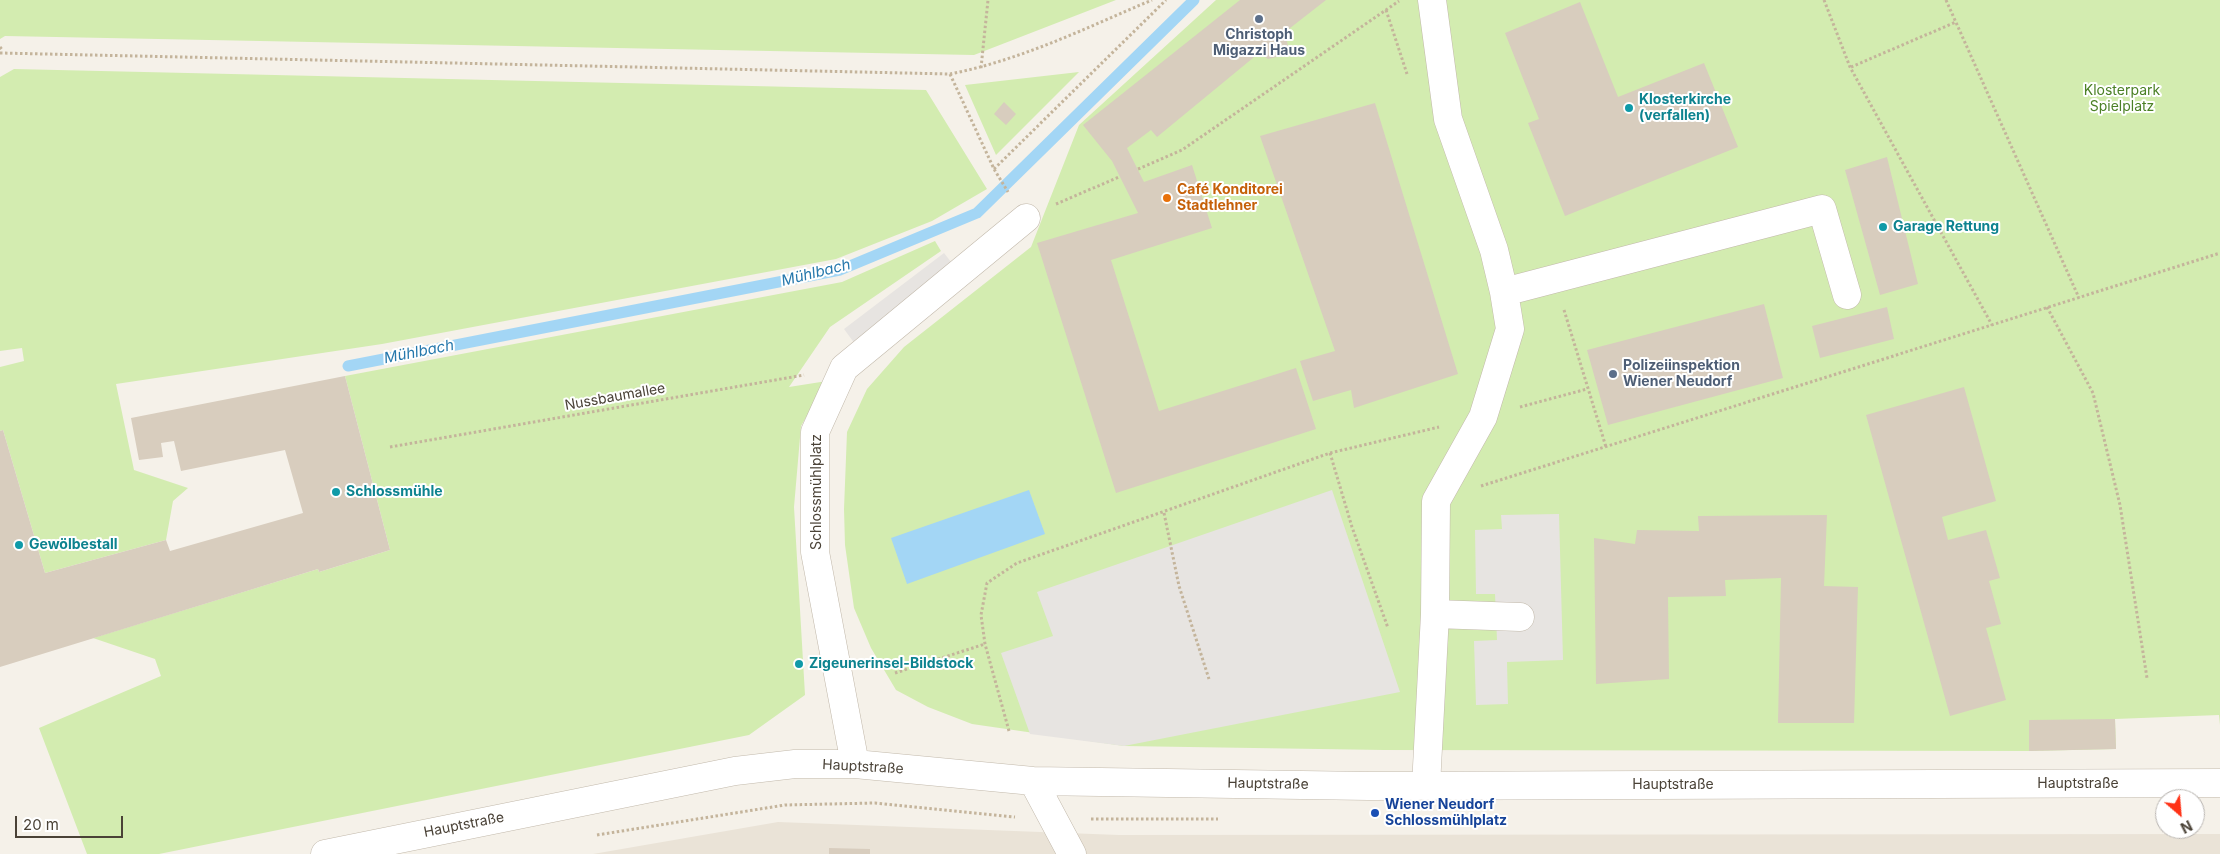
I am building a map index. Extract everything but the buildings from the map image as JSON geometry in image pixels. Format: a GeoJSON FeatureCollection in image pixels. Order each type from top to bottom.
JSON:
{"type":"FeatureCollection","features":[{"type":"Feature","properties":{"kind":"street"},"geometry":{"type":"LineString","coordinates":[[1426,786],[1435,614],[1436,500],[1483,417],[1510,329],[1494,250],[1448,120],[1432,0]]}},
{"type":"Feature","properties":{"kind":"street"},"geometry":{"type":"LineString","coordinates":[[1504,292],[1822,209],[1847,295]]}},
{"type":"Feature","properties":{"kind":"street","name":"Schlossmühlplatz"},"geometry":{"type":"LineString","coordinates":[[855,764],[816,552],[815,432],[844,368],[1026,218]]}},
{"type":"Feature","properties":{"kind":"street"},"geometry":{"type":"LineString","coordinates":[[1435,614],[1520,618]]}},
{"type":"Feature","properties":{"kind":"street","name":"Hauptstraße"},"geometry":{"type":"LineString","coordinates":[[325,854],[735,771],[795,764],[855,764],[1033,781],[1426,786],[2220,783]]}},
{"type":"Feature","properties":{"kind":"street"},"geometry":{"type":"LineString","coordinates":[[1033,781],[1072,854]]}},
{"type":"Feature","properties":{"kind":"path"},"geometry":{"type":"LineString","coordinates":[[981,68],[988,0]]}},
{"type":"Feature","properties":{"kind":"path"},"geometry":{"type":"LineString","coordinates":[[0,47],[2,52],[950,74],[981,68],[1026,53],[1152,0]]}},
{"type":"Feature","properties":{"kind":"path"},"geometry":{"type":"LineString","coordinates":[[994,169],[1166,0]]}},
{"type":"Feature","properties":{"kind":"path"},"geometry":{"type":"LineString","coordinates":[[1138,169],[1182,150],[1400,0]]}},
{"type":"Feature","properties":{"kind":"path"},"geometry":{"type":"LineString","coordinates":[[1824,0],[1850,67],[1992,325]]}},
{"type":"Feature","properties":{"kind":"path"},"geometry":{"type":"LineString","coordinates":[[1946,0],[2079,298]]}},
{"type":"Feature","properties":{"kind":"path"},"geometry":{"type":"LineString","coordinates":[[1850,67],[1956,22]]}},
{"type":"Feature","properties":{"kind":"path"},"geometry":{"type":"LineString","coordinates":[[950,74],[994,169],[1008,192]]}},
{"type":"Feature","properties":{"kind":"path"},"geometry":{"type":"LineString","coordinates":[[1026,218],[1120,177]]}},
{"type":"Feature","properties":{"kind":"path"},"geometry":{"type":"LineString","coordinates":[[1436,500],[2220,253]]}},
{"type":"Feature","properties":{"kind":"path"},"geometry":{"type":"LineString","coordinates":[[1555,278],[1606,447]]}},
{"type":"Feature","properties":{"kind":"path"},"geometry":{"type":"LineString","coordinates":[[2047,307],[2093,393],[2120,505],[2147,678]]}},
{"type":"Feature","properties":{"kind":"path","name":"Nussbaumallee"},"geometry":{"type":"LineString","coordinates":[[390,447],[844,368]]}},
{"type":"Feature","properties":{"kind":"path"},"geometry":{"type":"LineString","coordinates":[[1010,731],[985,644],[981,616],[987,583],[1017,563],[1330,454],[1483,417],[1587,389]]}},
{"type":"Feature","properties":{"kind":"path"},"geometry":{"type":"LineString","coordinates":[[1330,454],[1352,527],[1388,628]]}},
{"type":"Feature","properties":{"kind":"path"},"geometry":{"type":"LineString","coordinates":[[1164,513],[1179,586],[1209,678]]}},
{"type":"Feature","properties":{"kind":"path"},"geometry":{"type":"LineString","coordinates":[[895,673],[985,644]]}},
{"type":"Feature","properties":{"kind":"path"},"geometry":{"type":"LineString","coordinates":[[592,836],[785,805],[875,803],[1021,817]]}},
{"type":"Feature","properties":{"kind":"shaded area"},"geometry":{"type":"Polygon","coordinates":[[[944,253],[955,267],[855,344],[844,329],[944,253]]]}},
{"type":"Feature","properties":{"kind":"shaded area"},"geometry":{"type":"Polygon","coordinates":[[[1332,490],[1400,692],[1124,746],[1030,734],[1001,653],[1053,636],[1037,592],[1332,490]]]}},
{"type":"Feature","properties":{"kind":"shaded area"},"geometry":{"type":"Polygon","coordinates":[[[1559,514],[1563,660],[1507,662],[1508,704],[1476,705],[1474,641],[1497,640],[1495,594],[1476,594],[1475,530],[1502,529],[1501,515],[1559,514]]]}},
{"type":"Feature","properties":{"kind":"shaded area"},"geometry":{"type":"Polygon","coordinates":[[[778,822],[1119,835],[2155,834],[2155,839],[2205,839],[2205,834],[2220,834],[2220,854],[593,854],[778,822]]]}},
{"type":"Feature","properties":{"kind":"green space"},"geometry":{"type":"Polygon","coordinates":[[[0,0],[1116,0],[974,55],[5,36],[0,39],[0,0]]]}},
{"type":"Feature","properties":{"kind":"green space","name":"Klosterpark Spielplatz"},"geometry":{"type":"Polygon","coordinates":[[[1216,0],[2220,0],[2220,725],[2219,715],[2115,719],[2116,749],[2029,751],[1384,750],[1124,746],[972,724],[928,707],[896,690],[871,648],[854,608],[845,545],[844,509],[847,432],[867,389],[904,347],[1031,247],[1079,125],[1216,0]]]}},
{"type":"Feature","properties":{"kind":"green space"},"geometry":{"type":"Polygon","coordinates":[[[14,69],[926,90],[987,189],[932,221],[836,259],[382,344],[116,384],[134,470],[188,488],[173,501],[166,540],[45,573],[3,430],[0,431],[0,367],[24,361],[22,348],[0,351],[0,77],[14,69]]]}},
{"type":"Feature","properties":{"kind":"green space"},"geometry":{"type":"Polygon","coordinates":[[[1079,72],[996,155],[965,85],[1079,72]]]}},
{"type":"Feature","properties":{"kind":"green space"},"geometry":{"type":"Polygon","coordinates":[[[935,241],[941,251],[830,327],[789,387],[827,381],[801,426],[794,507],[805,695],[749,735],[159,854],[87,854],[39,728],[161,676],[155,659],[93,638],[318,569],[319,572],[390,550],[345,376],[842,282],[935,241]]]}},
{"type":"Feature","properties":{"kind":"water"},"geometry":{"type":"Polygon","coordinates":[[[1029,490],[1045,534],[907,584],[891,538],[1029,490]]]}},
{"type":"Feature","properties":{"kind":"waterway","name":"Mühlbach"},"geometry":{"type":"LineString","coordinates":[[348,366],[840,270],[977,213],[1194,0]]}},
{"type":"Feature","properties":{"kind":"place","name":"Christoph Migazzi Haus"},"geometry":{"type":"Point","coordinates":[1259,19]}},
{"type":"Feature","properties":{"kind":"place","name":"Klosterkirche (verfallen)"},"geometry":{"type":"Point","coordinates":[1629,108]}},
{"type":"Feature","properties":{"kind":"place","name":"Café Konditorei Stadtlehner"},"geometry":{"type":"Point","coordinates":[1167,198]}},
{"type":"Feature","properties":{"kind":"place","name":"Garage Rettung"},"geometry":{"type":"Point","coordinates":[1883,227]}},
{"type":"Feature","properties":{"kind":"place","name":"Polizeiinspektion Wiener Neudorf"},"geometry":{"type":"Point","coordinates":[1613,374]}},
{"type":"Feature","properties":{"kind":"place","name":"Schlossmühle"},"geometry":{"type":"Point","coordinates":[336,492]}},
{"type":"Feature","properties":{"kind":"place","name":"Gewölbestall"},"geometry":{"type":"Point","coordinates":[19,545]}},
{"type":"Feature","properties":{"kind":"place","name":"Zigeunerinsel-Bildstock"},"geometry":{"type":"Point","coordinates":[799,664]}},
{"type":"Feature","properties":{"kind":"place","name":"Wiener Neudorf Schlossmühlplatz"},"geometry":{"type":"Point","coordinates":[1375,813]}}]}
